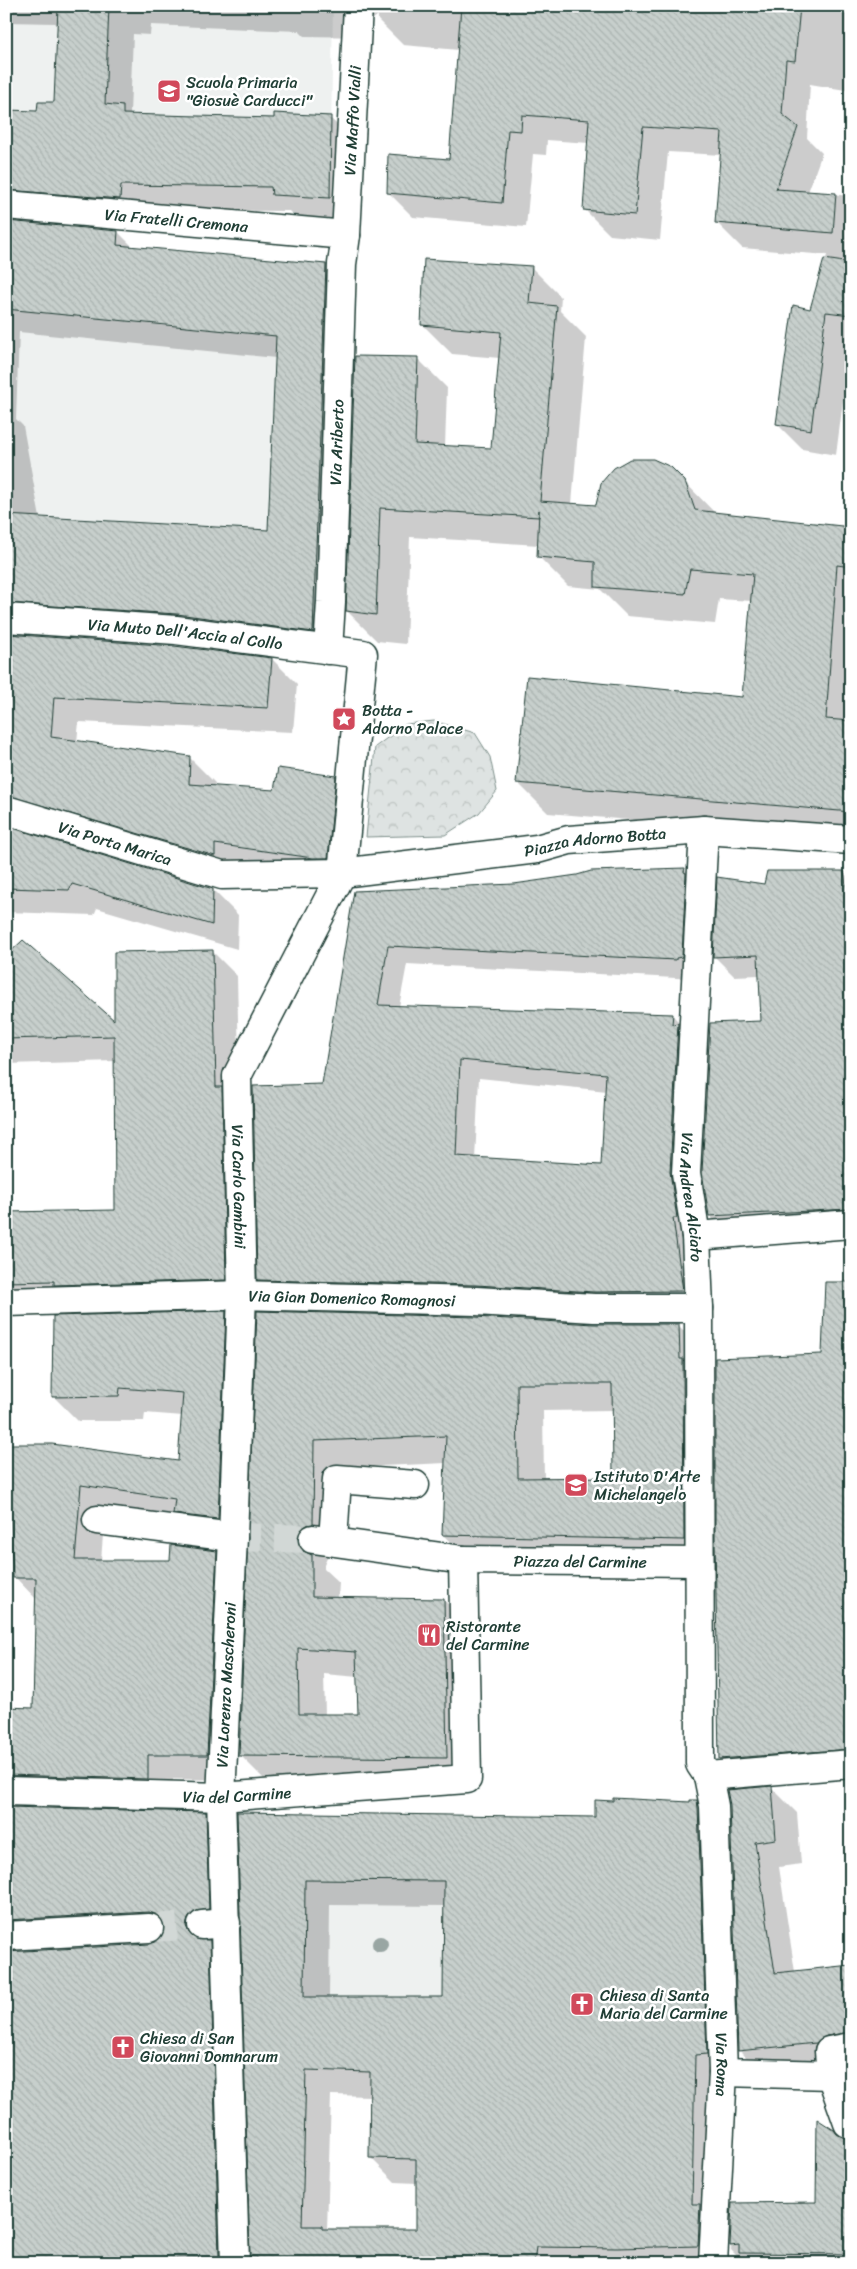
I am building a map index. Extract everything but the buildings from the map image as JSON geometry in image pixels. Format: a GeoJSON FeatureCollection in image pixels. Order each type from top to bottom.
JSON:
{"type":"FeatureCollection","features":[{"type":"Feature","properties":{"kind":"street","name":"Via Maffo Vialli"},"geometry":{"type":"LineString","coordinates":[[346,235],[358,6]]}},
{"type":"Feature","properties":{"kind":"street","name":"Via Fratelli Cremona"},"geometry":{"type":"LineString","coordinates":[[6,205],[346,235]]}},
{"type":"Feature","properties":{"kind":"street","name":"Via Ariberto"},"geometry":{"type":"LineString","coordinates":[[328,650],[342,264],[346,235]]}},
{"type":"Feature","properties":{"kind":"street","name":"Via Muto Dell'Accia al Collo"},"geometry":{"type":"LineString","coordinates":[[6,618],[176,630],[363,654],[342,873]]}},
{"type":"Feature","properties":{"kind":"street","name":"Via Porta Marica"},"geometry":{"type":"LineString","coordinates":[[6,810],[222,876],[342,873]]}},
{"type":"Feature","properties":{"kind":"street","name":"Piazza Adorno Botta"},"geometry":{"type":"LineString","coordinates":[[342,873],[537,849],[569,840],[704,830],[851,840]]}},
{"type":"Feature","properties":{"kind":"street","name":"Via Andrea Alciato"},"geometry":{"type":"LineString","coordinates":[[698,1562],[699,1308],[696,1236],[686,1172],[704,830]]}},
{"type":"Feature","properties":{"kind":"street","name":"Via Carlo Gambini"},"geometry":{"type":"LineString","coordinates":[[242,1295],[237,1076],[342,873]]}},
{"type":"Feature","properties":{"kind":"street"},"geometry":{"type":"LineString","coordinates":[[696,1236],[851,1224]]}},
{"type":"Feature","properties":{"kind":"street","name":"Via Gian Domenico Romagnosi"},"geometry":{"type":"LineString","coordinates":[[6,1302],[242,1295],[476,1301],[594,1308],[699,1308]]}},
{"type":"Feature","properties":{"kind":"street","name":"Via Lorenzo Mascheroni"},"geometry":{"type":"LineString","coordinates":[[235,2263],[214,1924],[233,1537],[242,1295]]}},
{"type":"Feature","properties":{"kind":"street","name":"Piazza del Carmine"},"geometry":{"type":"LineString","coordinates":[[415,1485],[337,1478],[323,1540],[463,1560],[698,1562]]}},
{"type":"Feature","properties":{"kind":"street"},"geometry":{"type":"LineString","coordinates":[[97,1520],[233,1537]]}},
{"type":"Feature","properties":{"kind":"street","name":"Via del Carmine"},"geometry":{"type":"LineString","coordinates":[[6,1790],[221,1796],[468,1779],[463,1560]]}},
{"type":"Feature","properties":{"kind":"street"},"geometry":{"type":"LineString","coordinates":[[698,1562],[700,1764],[708,1776],[851,1764]]}},
{"type":"Feature","properties":{"kind":"street","name":"Via Roma"},"geometry":{"type":"LineString","coordinates":[[708,1776],[714,1806],[724,2072],[713,2263]]}},
{"type":"Feature","properties":{"kind":"street"},"geometry":{"type":"LineString","coordinates":[[6,1936],[149,1928]]}},
{"type":"Feature","properties":{"kind":"street"},"geometry":{"type":"LineString","coordinates":[[851,2046],[829,2051],[831,2074],[848,2123],[851,2124]]}},
{"type":"Feature","properties":{"kind":"street"},"geometry":{"type":"LineString","coordinates":[[724,2072],[831,2074]]}},
{"type":"Feature","properties":{"kind":"shaded area","name":"Scuola Primaria \"Giosuè Carducci\""},"geometry":{"type":"Polygon","coordinates":[[[6,6],[333,6],[330,198],[272,195],[271,187],[121,185],[121,193],[35,189],[6,181],[6,6]]]}},
{"type":"Feature","properties":{"kind":"shaded area"},"geometry":{"type":"Polygon","coordinates":[[[6,236],[334,264],[318,636],[6,607],[6,236]]]}},
{"type":"Feature","properties":{"kind":"shaded area"},"geometry":{"type":"Polygon","coordinates":[[[236,1813],[444,1816],[466,2073],[306,2070],[302,2226],[304,2263],[257,2263],[238,2044],[236,1813]]]}},
{"type":"Feature","properties":{"kind":"green space"},"geometry":{"type":"Polygon","coordinates":[[[434,721],[475,733],[490,757],[497,791],[479,813],[445,835],[366,837],[375,747],[406,724],[434,721]]]}},
{"type":"Feature","properties":{"kind":"tunnel"},"geometry":{"type":"LineString","coordinates":[[233,1537],[313,1539]]}},
{"type":"Feature","properties":{"kind":"tunnel"},"geometry":{"type":"LineString","coordinates":[[149,1928],[202,1925]]}},
{"type":"Feature","properties":{"kind":"place","name":"Scuola Primaria \"Giosuè Carducci\""},"geometry":{"type":"Point","coordinates":[169,91]}},
{"type":"Feature","properties":{"kind":"place","name":"Botta - Adorno Palace"},"geometry":{"type":"Point","coordinates":[344,719]}},
{"type":"Feature","properties":{"kind":"place","name":"Istituto D'Arte Michelangelo"},"geometry":{"type":"Point","coordinates":[576,1485]}},
{"type":"Feature","properties":{"kind":"place","name":"Ristorante del Carmine"},"geometry":{"type":"Point","coordinates":[429,1635]}},
{"type":"Feature","properties":{"kind":"place","name":"Chiesa di Santa Maria del Carmine"},"geometry":{"type":"Point","coordinates":[582,2004]}},
{"type":"Feature","properties":{"kind":"place","name":"Chiesa di San Giovanni Domnarum"},"geometry":{"type":"Point","coordinates":[123,2047]}}]}
